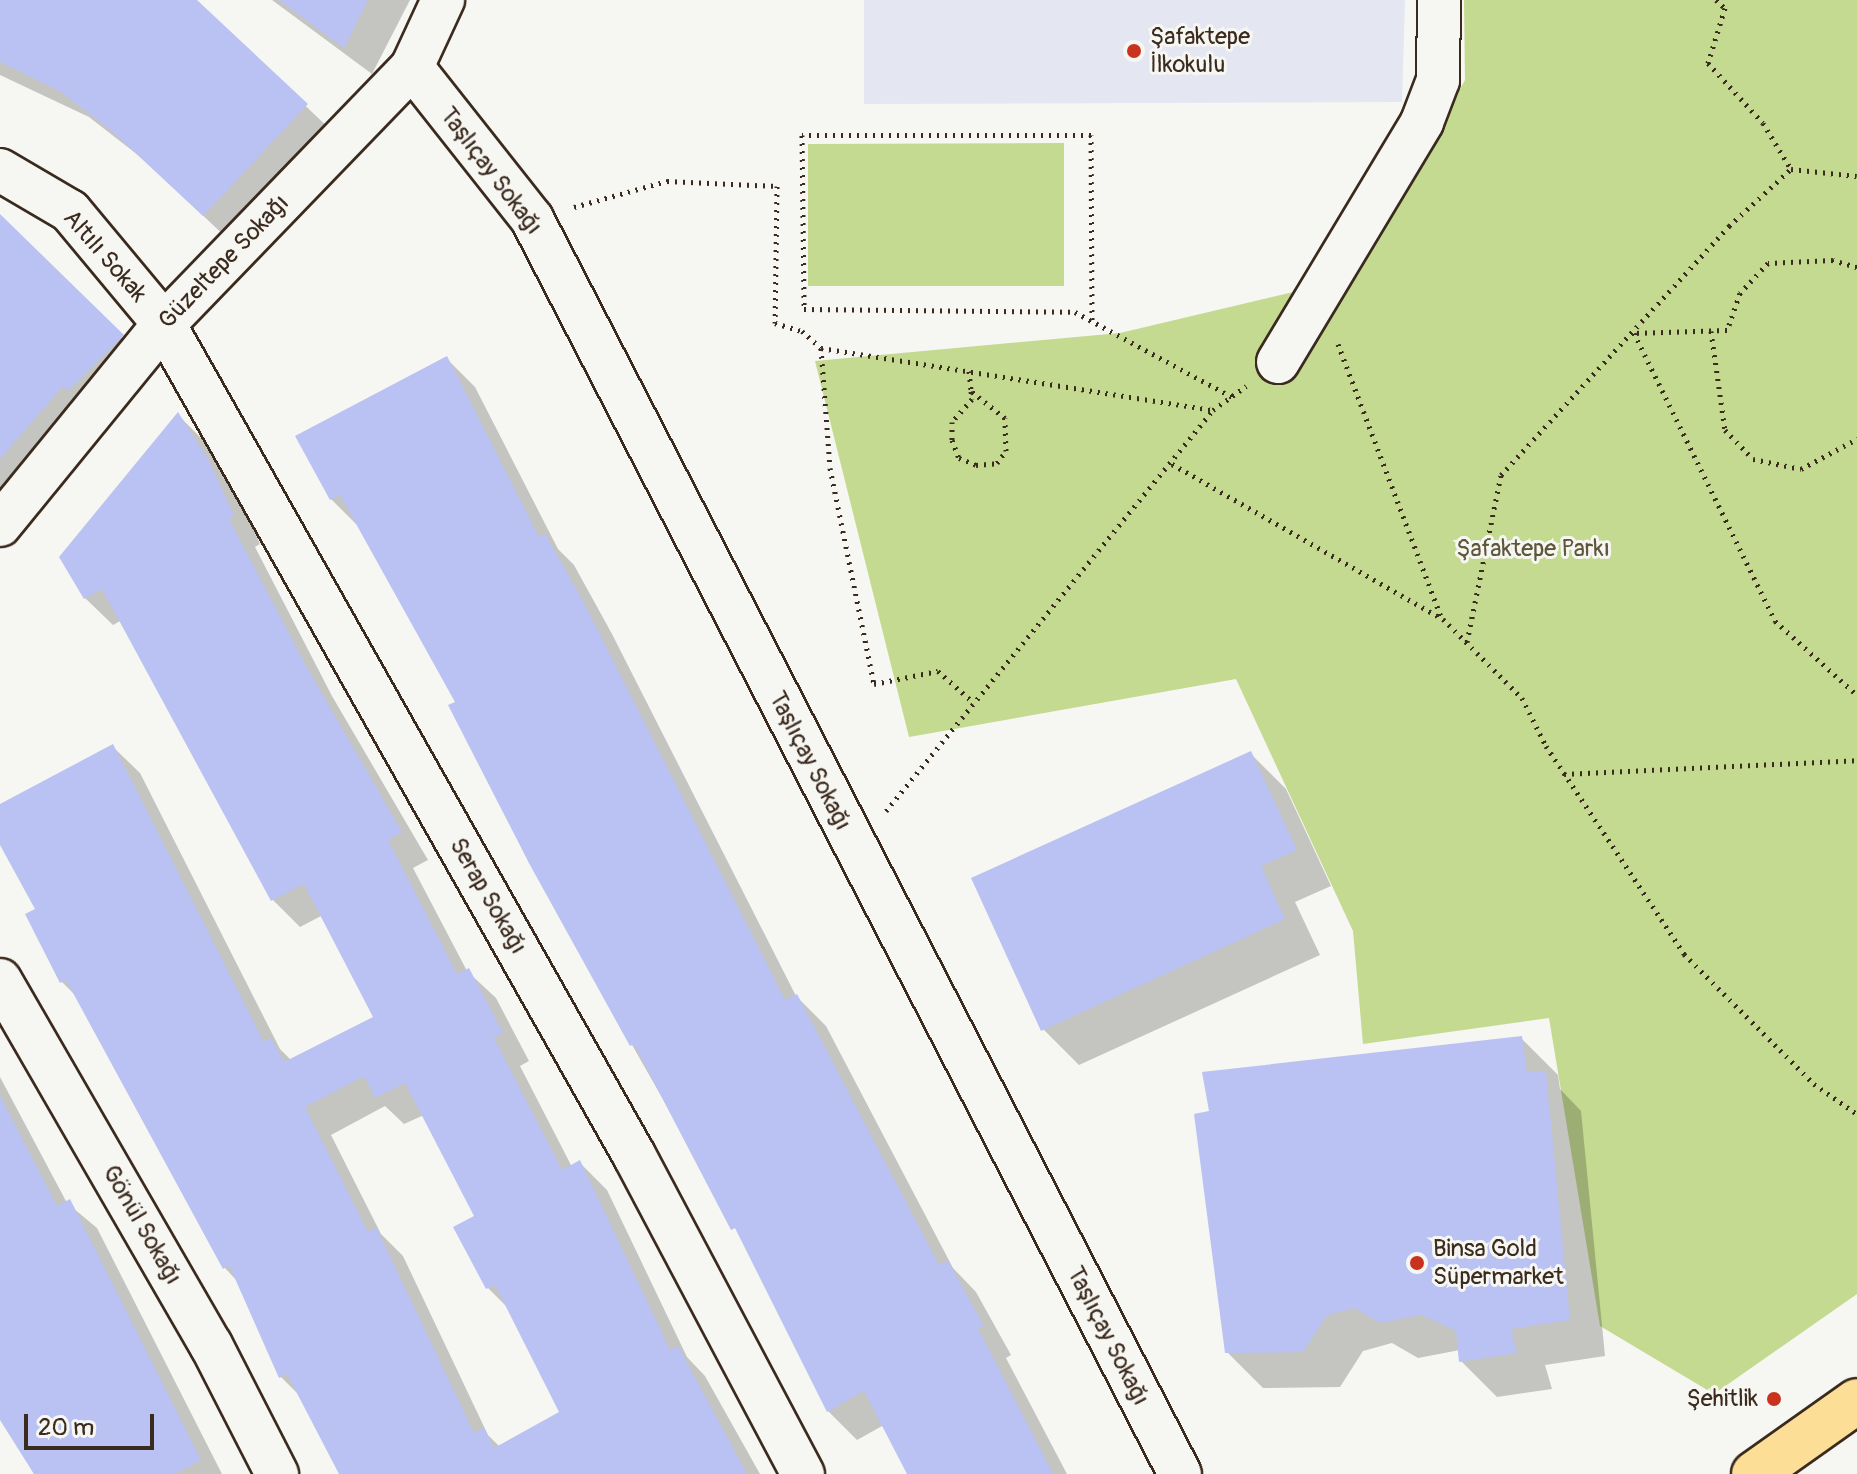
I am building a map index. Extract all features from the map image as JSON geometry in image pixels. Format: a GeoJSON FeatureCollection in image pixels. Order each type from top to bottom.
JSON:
{"type":"FeatureCollection","features":[{"type":"Feature","properties":{"kind":"main road"},"geometry":{"type":"LineString","coordinates":[[1754,1474],[1857,1401]]}},
{"type":"Feature","properties":{"kind":"street","name":"Güzeltepe Sokağı"},"geometry":{"type":"LineString","coordinates":[[0,525],[164,324],[412,67],[443,0]]}},
{"type":"Feature","properties":{"kind":"street"},"geometry":{"type":"LineString","coordinates":[[1278,362],[1317,289],[1422,122],[1438,80],[1439,0]]}},
{"type":"Feature","properties":{"kind":"street","name":"Taşlıçay Sokağı"},"geometry":{"type":"LineString","coordinates":[[412,67],[532,219],[1180,1474]]}},
{"type":"Feature","properties":{"kind":"street","name":"Altılı Sokak"},"geometry":{"type":"LineString","coordinates":[[0,170],[70,211],[164,324]]}},
{"type":"Feature","properties":{"kind":"street","name":"Serap Sokağı"},"geometry":{"type":"LineString","coordinates":[[164,324],[634,1155],[803,1474]]}},
{"type":"Feature","properties":{"kind":"street","name":"Gönül Sokağı"},"geometry":{"type":"LineString","coordinates":[[0,980],[211,1345],[277,1474]]}},
{"type":"Feature","properties":{"kind":"path"},"geometry":{"type":"LineString","coordinates":[[1716,0],[1725,8],[1708,63],[1763,123],[1791,169]]}},
{"type":"Feature","properties":{"kind":"path"},"geometry":{"type":"LineString","coordinates":[[1092,320],[1091,135],[802,135],[804,309],[1075,312],[1232,397]]}},
{"type":"Feature","properties":{"kind":"path"},"geometry":{"type":"LineString","coordinates":[[1467,643],[1501,475],[1729,226],[1791,169],[1857,176]]}},
{"type":"Feature","properties":{"kind":"path"},"geometry":{"type":"LineString","coordinates":[[532,219],[667,181],[777,186],[775,323],[802,331],[821,348],[1213,410]]}},
{"type":"Feature","properties":{"kind":"path"},"geometry":{"type":"LineString","coordinates":[[1634,333],[1727,330],[1740,293],[1768,263],[1833,260],[1857,267]]}},
{"type":"Feature","properties":{"kind":"path"},"geometry":{"type":"LineString","coordinates":[[1317,289],[1443,619]]}},
{"type":"Feature","properties":{"kind":"path"},"geometry":{"type":"LineString","coordinates":[[1711,331],[1725,430],[1753,459],[1801,469],[1857,439]]}},
{"type":"Feature","properties":{"kind":"path"},"geometry":{"type":"LineString","coordinates":[[1634,333],[1775,621],[1857,695]]}},
{"type":"Feature","properties":{"kind":"path"},"geometry":{"type":"LineString","coordinates":[[821,348],[830,468],[874,684],[938,671],[974,703]]}},
{"type":"Feature","properties":{"kind":"path"},"geometry":{"type":"LineString","coordinates":[[855,849],[1213,410],[1278,362]]}},
{"type":"Feature","properties":{"kind":"path"},"geometry":{"type":"LineString","coordinates":[[969,371],[971,391],[972,399],[952,422],[952,440],[959,458],[976,465],[997,463],[1006,451],[1005,418],[971,391]]}},
{"type":"Feature","properties":{"kind":"path"},"geometry":{"type":"LineString","coordinates":[[1172,464],[1443,619],[1522,698],[1563,774],[1684,954],[1814,1084],[1857,1114]]}},
{"type":"Feature","properties":{"kind":"path"},"geometry":{"type":"LineString","coordinates":[[1563,774],[1857,760]]}},
{"type":"Feature","properties":{"kind":"shaded area","name":"Şafaktepe İlkokulu"},"geometry":{"type":"Polygon","coordinates":[[[864,0],[1405,0],[1402,102],[864,104],[864,0]]]}},
{"type":"Feature","properties":{"kind":"green space","name":"Şafaktepe Parkı"},"geometry":{"type":"Polygon","coordinates":[[[1464,0],[1857,0],[1857,1294],[1714,1394],[1600,1326],[1549,1018],[1363,1044],[1353,931],[1236,679],[909,737],[815,361],[1120,333],[1357,277],[1465,80],[1464,0]]]}},
{"type":"Feature","properties":{"kind":"green space"},"geometry":{"type":"Polygon","coordinates":[[[1064,143],[1064,286],[808,286],[808,144],[1064,143]]]}},
{"type":"Feature","properties":{"kind":"building"},"geometry":{"type":"Polygon","coordinates":[[[0,0],[197,0],[308,104],[203,216],[114,133],[60,91],[0,62],[0,0]]]}},
{"type":"Feature","properties":{"kind":"building"},"geometry":{"type":"Polygon","coordinates":[[[279,0],[368,0],[344,48],[279,0]]]}},
{"type":"Feature","properties":{"kind":"building"},"geometry":{"type":"Polygon","coordinates":[[[0,214],[124,335],[68,391],[63,386],[0,459],[0,214]]]}},
{"type":"Feature","properties":{"kind":"building"},"geometry":{"type":"Polygon","coordinates":[[[447,356],[539,537],[545,534],[584,603],[785,1000],[797,994],[939,1265],[948,1261],[984,1326],[978,1328],[1053,1474],[907,1474],[864,1391],[827,1412],[735,1228],[731,1230],[634,1044],[630,1046],[530,865],[448,705],[455,702],[340,495],[330,500],[295,436],[447,356]]]}},
{"type":"Feature","properties":{"kind":"building"},"geometry":{"type":"Polygon","coordinates":[[[178,412],[209,461],[234,516],[229,519],[306,666],[402,832],[388,840],[457,974],[469,968],[503,1033],[494,1038],[562,1170],[580,1160],[670,1350],[678,1346],[747,1474],[339,1474],[287,1374],[279,1378],[229,1265],[223,1269],[66,980],[60,983],[25,914],[35,909],[0,845],[0,804],[113,744],[264,1042],[271,1038],[284,1062],[373,1017],[304,884],[271,901],[102,589],[84,599],[59,557],[178,412]],[[364,1076],[305,1107],[368,1232],[376,1227],[474,1433],[484,1428],[494,1448],[559,1412],[495,1285],[486,1289],[453,1227],[474,1216],[405,1083],[375,1098],[364,1076]]]}},
{"type":"Feature","properties":{"kind":"building"},"geometry":{"type":"Polygon","coordinates":[[[1251,751],[1297,850],[1261,866],[1285,919],[1041,1031],[971,878],[1251,751]]]}},
{"type":"Feature","properties":{"kind":"building"},"geometry":{"type":"Polygon","coordinates":[[[1522,1036],[1527,1072],[1546,1072],[1570,1320],[1511,1329],[1517,1353],[1459,1362],[1456,1331],[1421,1315],[1380,1323],[1355,1308],[1327,1315],[1303,1352],[1225,1353],[1194,1114],[1209,1111],[1202,1072],[1522,1036]]]}},
{"type":"Feature","properties":{"kind":"building"},"geometry":{"type":"Polygon","coordinates":[[[0,1096],[57,1206],[70,1199],[201,1460],[174,1474],[34,1474],[0,1420],[0,1096]]]}},
{"type":"Feature","properties":{"kind":"place","name":"Şafaktepe İlkokulu"},"geometry":{"type":"Point","coordinates":[1134,51]}},
{"type":"Feature","properties":{"kind":"place","name":"Binsa Gold Süpermarket"},"geometry":{"type":"Point","coordinates":[1417,1263]}},
{"type":"Feature","properties":{"kind":"place","name":"Şehitlik"},"geometry":{"type":"Point","coordinates":[1774,1399]}}]}
